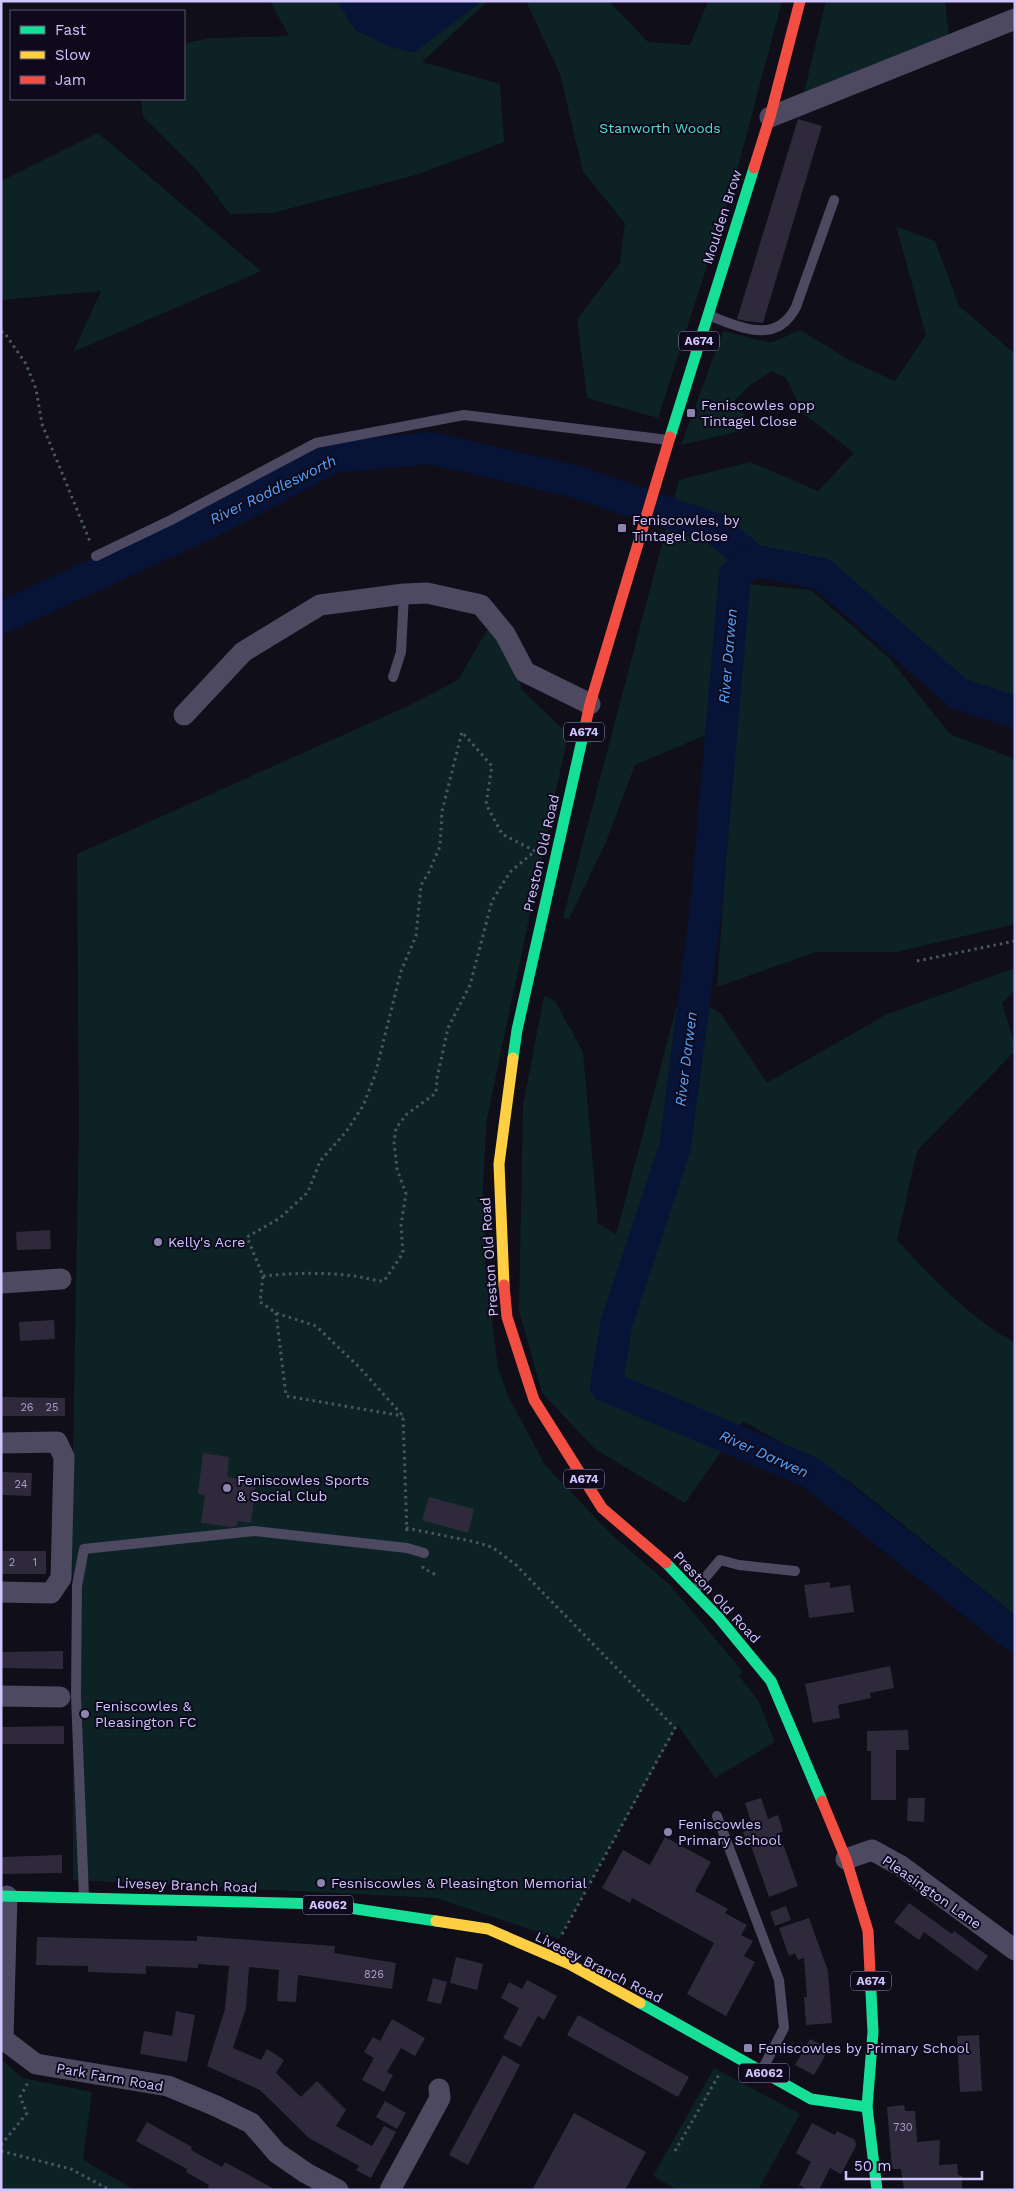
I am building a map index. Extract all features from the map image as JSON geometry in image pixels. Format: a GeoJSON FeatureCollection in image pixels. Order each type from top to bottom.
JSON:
{"type":"FeatureCollection","features":[{"type":"Feature","properties":{"kind":"main road","name":"Moulden Brow"},"geometry":{"type":"LineString","coordinates":[[669,440],[770,117],[800,1]]}},
{"type":"Feature","properties":{"kind":"main road","name":"Preston Old Road"},"geometry":{"type":"LineString","coordinates":[[669,440],[590,704],[516,1030],[499,1164],[502,1257],[507,1317],[534,1400],[602,1508],[665,1562],[719,1618],[771,1681],[846,1859],[868,1931],[873,2032],[867,2107],[877,2190]]}},
{"type":"Feature","properties":{"kind":"main road","name":"Livesey Branch Road"},"geometry":{"type":"LineString","coordinates":[[4,1896],[323,1904],[488,1929],[550,1956],[811,2099],[867,2107]]}},
{"type":"Feature","properties":{"kind":"street"},"geometry":{"type":"LineString","coordinates":[[770,117],[1015,18]]}},
{"type":"Feature","properties":{"kind":"street"},"geometry":{"type":"LineString","coordinates":[[184,715],[243,652],[320,605],[426,593],[480,605],[505,634],[525,672],[590,704]]}},
{"type":"Feature","properties":{"kind":"street"},"geometry":{"type":"LineString","coordinates":[[1,1283],[61,1278]]}},
{"type":"Feature","properties":{"kind":"street"},"geometry":{"type":"LineString","coordinates":[[1,1443],[57,1442],[64,1456],[61,1578],[51,1593],[1,1592]]}},
{"type":"Feature","properties":{"kind":"street"},"geometry":{"type":"LineString","coordinates":[[1,1696],[60,1697]]}},
{"type":"Feature","properties":{"kind":"street","name":"Pleasington Lane"},"geometry":{"type":"LineString","coordinates":[[846,1859],[872,1850],[901,1866],[1015,1950]]}},
{"type":"Feature","properties":{"kind":"street","name":"Park Farm Road"},"geometry":{"type":"LineString","coordinates":[[4,1896],[3,2039],[36,2064],[168,2086],[216,2106],[251,2123],[277,2153],[306,2173],[338,2190]]}},
{"type":"Feature","properties":{"kind":"street"},"geometry":{"type":"LineString","coordinates":[[390,2190],[440,2098],[439,2089]]}},
{"type":"Feature","properties":{"kind":"lane"},"geometry":{"type":"LineString","coordinates":[[707,315],[750,330],[769,330],[784,325],[796,307],[834,200]]}},
{"type":"Feature","properties":{"kind":"lane"},"geometry":{"type":"LineString","coordinates":[[96,556],[171,520],[316,442],[464,415],[669,440]]}},
{"type":"Feature","properties":{"kind":"lane"},"geometry":{"type":"LineString","coordinates":[[393,677],[401,652],[404,594]]}},
{"type":"Feature","properties":{"kind":"lane"},"geometry":{"type":"LineString","coordinates":[[84,1897],[76,1696],[77,1586],[84,1549],[254,1531],[407,1548],[424,1553]]}},
{"type":"Feature","properties":{"kind":"lane"},"geometry":{"type":"LineString","coordinates":[[694,1592],[720,1560],[795,1571]]}},
{"type":"Feature","properties":{"kind":"lane"},"geometry":{"type":"LineString","coordinates":[[717,1816],[779,1980],[784,2028],[761,2071]]}},
{"type":"Feature","properties":{"kind":"path"},"geometry":{"type":"LineString","coordinates":[[1,332],[4,332],[26,364],[36,389],[42,424],[96,556]]}},
{"type":"Feature","properties":{"kind":"path"},"geometry":{"type":"LineString","coordinates":[[263,1276],[284,1274],[355,1276],[384,1282],[403,1253],[401,1225],[406,1194],[397,1169],[394,1142],[396,1128],[406,1114],[436,1094],[437,1078],[448,1028],[470,985],[492,901],[510,872],[535,851],[502,834],[486,804],[492,766],[462,732],[442,811],[440,846],[429,872],[420,885],[416,936],[401,971],[375,1075],[363,1106],[346,1132],[320,1161],[308,1192],[280,1218],[247,1237],[263,1276],[260,1302],[276,1313],[316,1326],[359,1367],[403,1416],[407,1548]]}},
{"type":"Feature","properties":{"kind":"path"},"geometry":{"type":"LineString","coordinates":[[917,961],[1015,941]]}},
{"type":"Feature","properties":{"kind":"path"},"geometry":{"type":"LineString","coordinates":[[276,1313],[286,1396],[403,1416]]}},
{"type":"Feature","properties":{"kind":"path"},"geometry":{"type":"LineString","coordinates":[[406,1528],[471,1540],[492,1547],[516,1565],[675,1728],[550,1956]]}},
{"type":"Feature","properties":{"kind":"path"},"geometry":{"type":"LineString","coordinates":[[675,2151],[730,2055]]}},
{"type":"Feature","properties":{"kind":"path"},"geometry":{"type":"LineString","coordinates":[[1,2145],[27,2114],[20,2097],[36,2064]]}},
{"type":"Feature","properties":{"kind":"path"},"geometry":{"type":"LineString","coordinates":[[1,2151],[71,2169],[110,2190]]}},
{"type":"Feature","properties":{"kind":"green space"},"geometry":{"type":"Polygon","coordinates":[[[270,1],[488,1],[422,62],[500,84],[504,142],[419,174],[273,213],[230,214],[196,169],[143,117],[141,100],[185,100],[185,43],[212,38],[289,36],[270,1]]]}},
{"type":"Feature","properties":{"kind":"green space","name":"Stanworth Woods"},"geometry":{"type":"Polygon","coordinates":[[[526,1],[609,1],[648,42],[690,45],[708,1],[782,1],[734,182],[658,418],[587,398],[577,319],[620,263],[625,223],[583,172],[560,74],[526,1]]]}},
{"type":"Feature","properties":{"kind":"green space"},"geometry":{"type":"Polygon","coordinates":[[[826,1],[945,1],[949,37],[803,97],[826,1]]]}},
{"type":"Feature","properties":{"kind":"green space"},"geometry":{"type":"Polygon","coordinates":[[[98,133],[261,271],[73,352],[101,291],[1,300],[1,181],[98,133]]]}},
{"type":"Feature","properties":{"kind":"green space"},"geometry":{"type":"Polygon","coordinates":[[[896,226],[935,241],[959,306],[1015,354],[1015,702],[972,689],[912,653],[819,558],[746,551],[730,567],[708,734],[635,765],[606,842],[569,919],[563,918],[679,480],[750,462],[818,491],[854,453],[804,414],[786,378],[771,371],[749,386],[731,405],[743,411],[749,429],[681,445],[723,331],[771,343],[800,330],[851,361],[895,381],[926,335],[896,226]]]}},
{"type":"Feature","properties":{"kind":"green space"},"geometry":{"type":"Polygon","coordinates":[[[749,584],[811,590],[890,659],[950,734],[1015,759],[1015,924],[896,952],[816,952],[717,987],[744,604],[749,584]]]}},
{"type":"Feature","properties":{"kind":"green space"},"geometry":{"type":"Polygon","coordinates":[[[487,630],[504,636],[522,690],[568,734],[487,1118],[483,1185],[486,1273],[498,1368],[508,1396],[545,1465],[612,1535],[670,1585],[743,1672],[739,1676],[758,1700],[775,1742],[715,1778],[678,1725],[559,1939],[436,1898],[73,1880],[72,1501],[79,1127],[77,854],[410,705],[458,680],[487,630]]]}},
{"type":"Feature","properties":{"kind":"green space"},"geometry":{"type":"Polygon","coordinates":[[[1015,968],[1015,990],[1002,1003],[1015,1045],[1015,1051],[917,1151],[897,1240],[952,1296],[998,1333],[1015,1343],[1015,1615],[850,1482],[743,1421],[685,1503],[595,1449],[542,1393],[519,1310],[523,1106],[544,996],[555,1001],[583,1052],[598,1223],[616,1235],[681,990],[721,1014],[767,1083],[885,1015],[1015,968]]]}},
{"type":"Feature","properties":{"kind":"green space"},"geometry":{"type":"Polygon","coordinates":[[[1,2059],[22,2078],[92,2092],[83,2160],[135,2190],[1,2190],[1,2059]]]}},
{"type":"Feature","properties":{"kind":"green space"},"geometry":{"type":"Polygon","coordinates":[[[714,2068],[800,2114],[758,2190],[677,2190],[653,2176],[714,2068]]]}},
{"type":"Feature","properties":{"kind":"water"},"geometry":{"type":"Polygon","coordinates":[[[337,1],[482,1],[414,53],[388,46],[355,30],[337,1]]]}},
{"type":"Feature","properties":{"kind":"building"},"geometry":{"type":"Polygon","coordinates":[[[798,119],[822,126],[763,323],[737,319],[798,119]]]}},
{"type":"Feature","properties":{"kind":"building"},"geometry":{"type":"Polygon","coordinates":[[[50,1230],[51,1249],[17,1250],[16,1232],[50,1230]]]}},
{"type":"Feature","properties":{"kind":"building"},"geometry":{"type":"Polygon","coordinates":[[[54,1320],[55,1339],[20,1341],[19,1322],[54,1320]]]}},
{"type":"Feature","properties":{"kind":"building"},"geometry":{"type":"Polygon","coordinates":[[[1,1397],[65,1398],[65,1416],[1,1416],[1,1397]]]}},
{"type":"Feature","properties":{"kind":"building","name":"Feniscowles Sports & Social Club"},"geometry":{"type":"Polygon","coordinates":[[[203,1453],[229,1457],[227,1477],[256,1481],[251,1523],[238,1521],[237,1526],[231,1527],[201,1523],[205,1495],[198,1494],[203,1453]]]}},
{"type":"Feature","properties":{"kind":"building"},"geometry":{"type":"Polygon","coordinates":[[[1,1472],[32,1473],[31,1496],[1,1495],[1,1472]]]}},
{"type":"Feature","properties":{"kind":"building"},"geometry":{"type":"Polygon","coordinates":[[[429,1497],[474,1509],[468,1533],[422,1520],[429,1497]]]}},
{"type":"Feature","properties":{"kind":"building"},"geometry":{"type":"Polygon","coordinates":[[[1,1551],[46,1551],[46,1574],[1,1574],[1,1551]]]}},
{"type":"Feature","properties":{"kind":"building"},"geometry":{"type":"Polygon","coordinates":[[[830,1582],[830,1588],[850,1585],[854,1612],[809,1618],[804,1585],[830,1582]]]}},
{"type":"Feature","properties":{"kind":"building"},"geometry":{"type":"Polygon","coordinates":[[[63,1651],[63,1669],[1,1668],[1,1652],[63,1651]]]}},
{"type":"Feature","properties":{"kind":"building"},"geometry":{"type":"Polygon","coordinates":[[[890,1666],[894,1688],[870,1693],[871,1698],[838,1705],[840,1718],[813,1723],[805,1684],[890,1666]]]}},
{"type":"Feature","properties":{"kind":"building"},"geometry":{"type":"Polygon","coordinates":[[[64,1726],[64,1744],[1,1744],[1,1727],[64,1726]]]}},
{"type":"Feature","properties":{"kind":"building"},"geometry":{"type":"Polygon","coordinates":[[[908,1730],[909,1750],[896,1750],[896,1800],[871,1800],[871,1751],[867,1751],[867,1731],[908,1730]]]}},
{"type":"Feature","properties":{"kind":"building"},"geometry":{"type":"Polygon","coordinates":[[[761,1798],[768,1819],[778,1815],[783,1831],[779,1833],[798,1886],[769,1897],[751,1846],[749,1847],[743,1832],[753,1828],[745,1803],[761,1798]]]}},
{"type":"Feature","properties":{"kind":"building"},"geometry":{"type":"Polygon","coordinates":[[[908,1798],[925,1798],[924,1822],[907,1821],[908,1798]]]}},
{"type":"Feature","properties":{"kind":"building"},"geometry":{"type":"Polygon","coordinates":[[[665,1837],[711,1862],[695,1891],[728,1909],[725,1913],[747,1925],[741,1935],[753,1941],[744,1956],[755,1962],[726,2016],[687,1994],[714,1943],[632,1898],[630,1903],[602,1888],[623,1850],[650,1865],[665,1837]]]}},
{"type":"Feature","properties":{"kind":"building"},"geometry":{"type":"Polygon","coordinates":[[[62,1855],[62,1873],[1,1874],[1,1857],[62,1855]]]}},
{"type":"Feature","properties":{"kind":"building"},"geometry":{"type":"Polygon","coordinates":[[[909,1903],[952,1934],[954,1931],[988,1956],[977,1971],[924,1932],[919,1940],[894,1922],[909,1903]]]}},
{"type":"Feature","properties":{"kind":"building"},"geometry":{"type":"Polygon","coordinates":[[[786,1906],[791,1920],[775,1926],[770,1912],[786,1906]]]}},
{"type":"Feature","properties":{"kind":"building"},"geometry":{"type":"Polygon","coordinates":[[[809,1918],[828,1971],[832,2023],[806,2025],[804,1997],[807,1997],[804,1958],[798,1960],[795,1953],[789,1956],[779,1928],[809,1918]]]}},
{"type":"Feature","properties":{"kind":"building"},"geometry":{"type":"Polygon","coordinates":[[[197,1936],[335,1946],[334,1953],[396,1963],[392,1989],[298,1975],[296,2002],[277,2001],[279,1970],[249,1967],[246,2008],[233,2048],[261,2060],[267,2049],[284,2060],[276,2073],[301,2097],[317,2081],[346,2110],[336,2126],[372,2146],[384,2126],[396,2132],[371,2178],[356,2170],[359,2166],[309,2138],[260,2090],[207,2066],[225,2009],[229,1966],[198,1964],[198,1968],[146,1966],[146,1974],[88,1972],[88,1966],[36,1965],[37,1937],[197,1941],[197,1936]]]}},
{"type":"Feature","properties":{"kind":"building"},"geometry":{"type":"Polygon","coordinates":[[[456,1957],[483,1964],[477,1990],[450,1983],[456,1957]]]}},
{"type":"Feature","properties":{"kind":"building"},"geometry":{"type":"Polygon","coordinates":[[[433,1978],[447,1982],[441,2004],[427,2001],[433,1978]]]}},
{"type":"Feature","properties":{"kind":"building"},"geometry":{"type":"Polygon","coordinates":[[[527,1980],[557,1996],[544,2020],[538,2016],[521,2047],[503,2038],[519,2008],[501,1998],[509,1982],[522,1989],[527,1980]]]}},
{"type":"Feature","properties":{"kind":"building"},"geometry":{"type":"Polygon","coordinates":[[[176,2011],[195,2015],[187,2062],[140,2054],[144,2031],[172,2036],[176,2011]]]}},
{"type":"Feature","properties":{"kind":"building"},"geometry":{"type":"Polygon","coordinates":[[[578,2015],[689,2077],[678,2097],[567,2035],[578,2015]]]}},
{"type":"Feature","properties":{"kind":"building"},"geometry":{"type":"Polygon","coordinates":[[[392,2019],[425,2038],[415,2056],[401,2048],[387,2072],[393,2075],[384,2092],[362,2080],[374,2058],[364,2052],[373,2037],[380,2041],[392,2019]]]}},
{"type":"Feature","properties":{"kind":"building"},"geometry":{"type":"Polygon","coordinates":[[[979,2035],[982,2091],[960,2092],[957,2036],[979,2035]]]}},
{"type":"Feature","properties":{"kind":"building"},"geometry":{"type":"Polygon","coordinates":[[[810,2039],[829,2049],[814,2075],[795,2065],[810,2039]]]}},
{"type":"Feature","properties":{"kind":"building"},"geometry":{"type":"Polygon","coordinates":[[[503,2055],[520,2065],[468,2165],[449,2155],[503,2055]]]}},
{"type":"Feature","properties":{"kind":"building"},"geometry":{"type":"Polygon","coordinates":[[[385,2101],[406,2113],[397,2129],[376,2117],[385,2101]]]}},
{"type":"Feature","properties":{"kind":"building"},"geometry":{"type":"Polygon","coordinates":[[[904,2105],[905,2111],[915,2111],[917,2142],[940,2140],[939,2165],[957,2164],[958,2175],[962,2176],[962,2190],[904,2190],[901,2169],[892,2169],[887,2107],[904,2105]]]}},
{"type":"Feature","properties":{"kind":"building"},"geometry":{"type":"Polygon","coordinates":[[[574,2113],[646,2152],[625,2190],[532,2190],[574,2113]]]}},
{"type":"Feature","properties":{"kind":"building"},"geometry":{"type":"Polygon","coordinates":[[[147,2122],[192,2147],[191,2150],[222,2167],[225,2162],[276,2190],[207,2190],[209,2185],[186,2172],[187,2169],[136,2141],[147,2122]]]}},
{"type":"Feature","properties":{"kind":"building"},"geometry":{"type":"Polygon","coordinates":[[[812,2123],[835,2135],[837,2131],[855,2140],[856,2146],[841,2174],[830,2168],[819,2190],[808,2190],[799,2185],[811,2162],[796,2153],[812,2123]]]}},
{"type":"Feature","properties":{"kind":"waterway","name":"River Roddlesworth"},"geometry":{"type":"LineString","coordinates":[[1,618],[210,522],[333,457],[431,448],[573,481],[716,529],[753,560]]}},
{"type":"Feature","properties":{"kind":"waterway","name":"River Darwen"},"geometry":{"type":"LineString","coordinates":[[1015,712],[959,694],[822,574],[753,560],[735,575],[706,908],[675,1147],[617,1322],[606,1386],[810,1472],[1015,1636]]}},
{"type":"Feature","properties":{"kind":"traffic: fast"},"geometry":{"type":"LineString","coordinates":[[670,437],[754,168]]}},
{"type":"Feature","properties":{"kind":"traffic: fast"},"geometry":{"type":"LineString","coordinates":[[513,1058],[517,1030],[584,731]]}},
{"type":"Feature","properties":{"kind":"traffic: fast"},"geometry":{"type":"LineString","coordinates":[[666,1563],[719,1618],[771,1681],[822,1801]]}},
{"type":"Feature","properties":{"kind":"traffic: fast"},"geometry":{"type":"LineString","coordinates":[[1,1896],[323,1904],[436,1921]]}},
{"type":"Feature","properties":{"kind":"traffic: fast"},"geometry":{"type":"LineString","coordinates":[[870,1973],[873,2032],[867,2107],[877,2190]]}},
{"type":"Feature","properties":{"kind":"traffic: fast"},"geometry":{"type":"LineString","coordinates":[[640,2003],[811,2099],[867,2107]]}},
{"type":"Feature","properties":{"kind":"traffic: slow"},"geometry":{"type":"LineString","coordinates":[[504,1285],[499,1164],[513,1058]]}},
{"type":"Feature","properties":{"kind":"traffic: slow"},"geometry":{"type":"LineString","coordinates":[[436,1921],[488,1929],[569,1964],[640,2003]]}},
{"type":"Feature","properties":{"kind":"traffic: jam"},"geometry":{"type":"LineString","coordinates":[[754,168],[770,117],[800,1]]}},
{"type":"Feature","properties":{"kind":"traffic: jam"},"geometry":{"type":"LineString","coordinates":[[584,731],[590,704],[670,437]]}},
{"type":"Feature","properties":{"kind":"traffic: jam"},"geometry":{"type":"LineString","coordinates":[[504,1285],[507,1317],[534,1400],[602,1508],[666,1563]]}},
{"type":"Feature","properties":{"kind":"traffic: jam"},"geometry":{"type":"LineString","coordinates":[[822,1801],[846,1859],[868,1931],[870,1973]]}},
{"type":"Feature","properties":{"kind":"place","name":"Feniscowles opp Tintagel Close"},"geometry":{"type":"Point","coordinates":[691,413]}},
{"type":"Feature","properties":{"kind":"place","name":"Feniscowles, by Tintagel Close"},"geometry":{"type":"Point","coordinates":[622,528]}},
{"type":"Feature","properties":{"kind":"place","name":"Kelly's Acre"},"geometry":{"type":"Point","coordinates":[158,1242]}},
{"type":"Feature","properties":{"kind":"place","name":"Feniscowles Sports & Social Club"},"geometry":{"type":"Point","coordinates":[227,1488]}},
{"type":"Feature","properties":{"kind":"place","name":"Feniscowles & Pleasington FC"},"geometry":{"type":"Point","coordinates":[85,1714]}},
{"type":"Feature","properties":{"kind":"place","name":"Feniscowles Primary School"},"geometry":{"type":"Point","coordinates":[668,1832]}},
{"type":"Feature","properties":{"kind":"place","name":"Fesniscowles & Pleasington Memorial"},"geometry":{"type":"Point","coordinates":[321,1883]}},
{"type":"Feature","properties":{"kind":"place","name":"Feniscowles by Primary School"},"geometry":{"type":"Point","coordinates":[748,2048]}}]}
